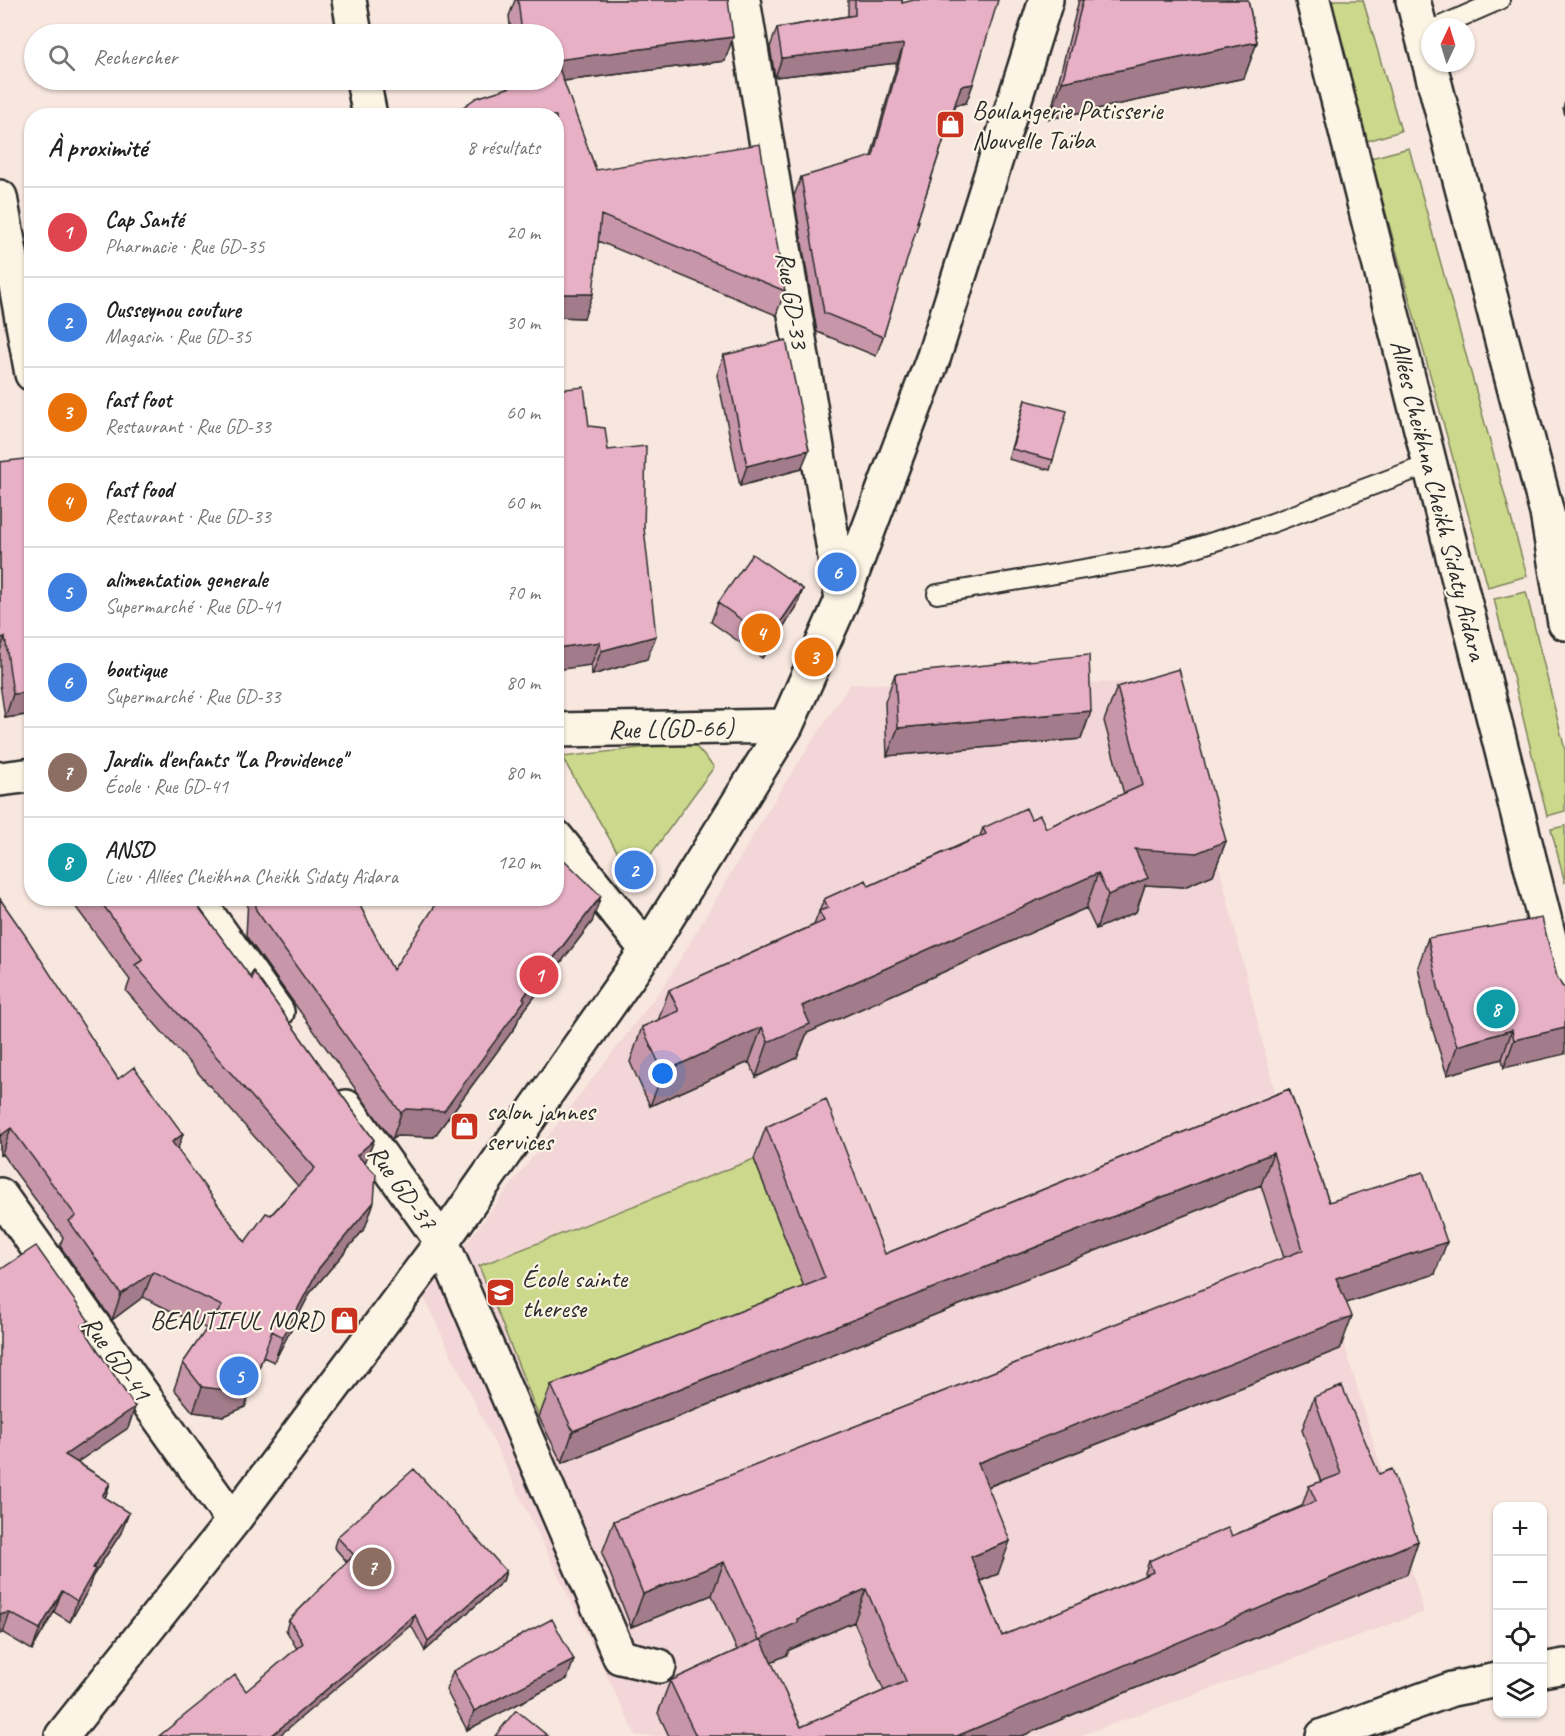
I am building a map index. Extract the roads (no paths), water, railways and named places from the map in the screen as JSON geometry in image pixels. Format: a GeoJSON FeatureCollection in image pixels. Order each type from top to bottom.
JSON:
{"type":"FeatureCollection","features":[{"type":"Feature","properties":{"kind":"street"},"geometry":{"type":"LineString","coordinates":[[349,0],[353,24]]}},
{"type":"Feature","properties":{"kind":"street","name":"Rue GD-33"},"geometry":{"type":"LineString","coordinates":[[743,0],[842,600]]}},
{"type":"Feature","properties":{"kind":"street","name":"Allées Cheikhna Cheikh Sidaty Aîdara"},"geometry":{"type":"LineString","coordinates":[[1313,0],[1565,1001]]}},
{"type":"Feature","properties":{"kind":"street"},"geometry":{"type":"LineString","coordinates":[[1413,0],[1423,18]]}},
{"type":"Feature","properties":{"kind":"street"},"geometry":{"type":"LineString","coordinates":[[62,1736],[233,1521],[442,1242],[647,950],[786,726],[842,600],[934,356],[1045,1]]}},
{"type":"Feature","properties":{"kind":"street"},"geometry":{"type":"LineString","coordinates":[[1440,72],[1547,513],[1565,623]]}},
{"type":"Feature","properties":{"kind":"street"},"geometry":{"type":"LineString","coordinates":[[365,90],[368,108]]}},
{"type":"Feature","properties":{"kind":"street"},"geometry":{"type":"LineString","coordinates":[[0,197],[24,330]]}},
{"type":"Feature","properties":{"kind":"street","name":"Rue L(GD-66)"},"geometry":{"type":"LineString","coordinates":[[564,730],[786,726]]}},
{"type":"Feature","properties":{"kind":"street"},"geometry":{"type":"LineString","coordinates":[[0,779],[24,776]]}},
{"type":"Feature","properties":{"kind":"street"},"geometry":{"type":"LineString","coordinates":[[564,847],[647,950]]}},
{"type":"Feature","properties":{"kind":"street"},"geometry":{"type":"LineString","coordinates":[[202,906],[292,1032]]}},
{"type":"Feature","properties":{"kind":"street","name":"Rue GD-37"},"geometry":{"type":"LineString","coordinates":[[326,1080],[442,1242],[620,1657],[659,1666]]}},
{"type":"Feature","properties":{"kind":"street","name":"Rue GD-41"},"geometry":{"type":"LineString","coordinates":[[0,1195],[233,1521]]}},
{"type":"Feature","properties":{"kind":"street"},"geometry":{"type":"LineString","coordinates":[[1547,1669],[1565,1666]]}},
{"type":"Feature","properties":{"kind":"street"},"geometry":{"type":"LineString","coordinates":[[1323,1736],[1452,1689],[1493,1681]]}},
{"type":"Feature","properties":{"kind":"lane"},"geometry":{"type":"LineString","coordinates":[[1459,18],[1500,0]]}},
{"type":"Feature","properties":{"kind":"lane"},"geometry":{"type":"LineString","coordinates":[[937,594],[1178,553],[1272,523],[1430,464]]}},
{"type":"Feature","properties":{"kind":"place","name":"Boulangerie Patisserie Nouvelle Taïba"},"geometry":{"type":"Point","coordinates":[951,125]}},
{"type":"Feature","properties":{"kind":"place","name":"boutique"},"geometry":{"type":"Point","coordinates":[837,572]}},
{"type":"Feature","properties":{"kind":"place","name":"fast food"},"geometry":{"type":"Point","coordinates":[761,633]}},
{"type":"Feature","properties":{"kind":"place","name":"fast foot"},"geometry":{"type":"Point","coordinates":[814,657]}},
{"type":"Feature","properties":{"kind":"place","name":"Ousseynou couture"},"geometry":{"type":"Point","coordinates":[634,870]}},
{"type":"Feature","properties":{"kind":"place","name":"Cap Santé"},"geometry":{"type":"Point","coordinates":[539,975]}},
{"type":"Feature","properties":{"kind":"place","name":"ANSD"},"geometry":{"type":"Point","coordinates":[1496,1009]}},
{"type":"Feature","properties":{"kind":"place","name":"salon jannes services"},"geometry":{"type":"Point","coordinates":[465,1126]}},
{"type":"Feature","properties":{"kind":"place","name":"École sainte therese"},"geometry":{"type":"Point","coordinates":[501,1293]}},
{"type":"Feature","properties":{"kind":"place","name":"BEAUTIFUL NORD"},"geometry":{"type":"Point","coordinates":[344,1320]}},
{"type":"Feature","properties":{"kind":"place","name":"alimentation generale"},"geometry":{"type":"Point","coordinates":[239,1376]}},
{"type":"Feature","properties":{"kind":"place","name":"Jardin d'enfants \"La Providence\""},"geometry":{"type":"Point","coordinates":[372,1567]}}]}
